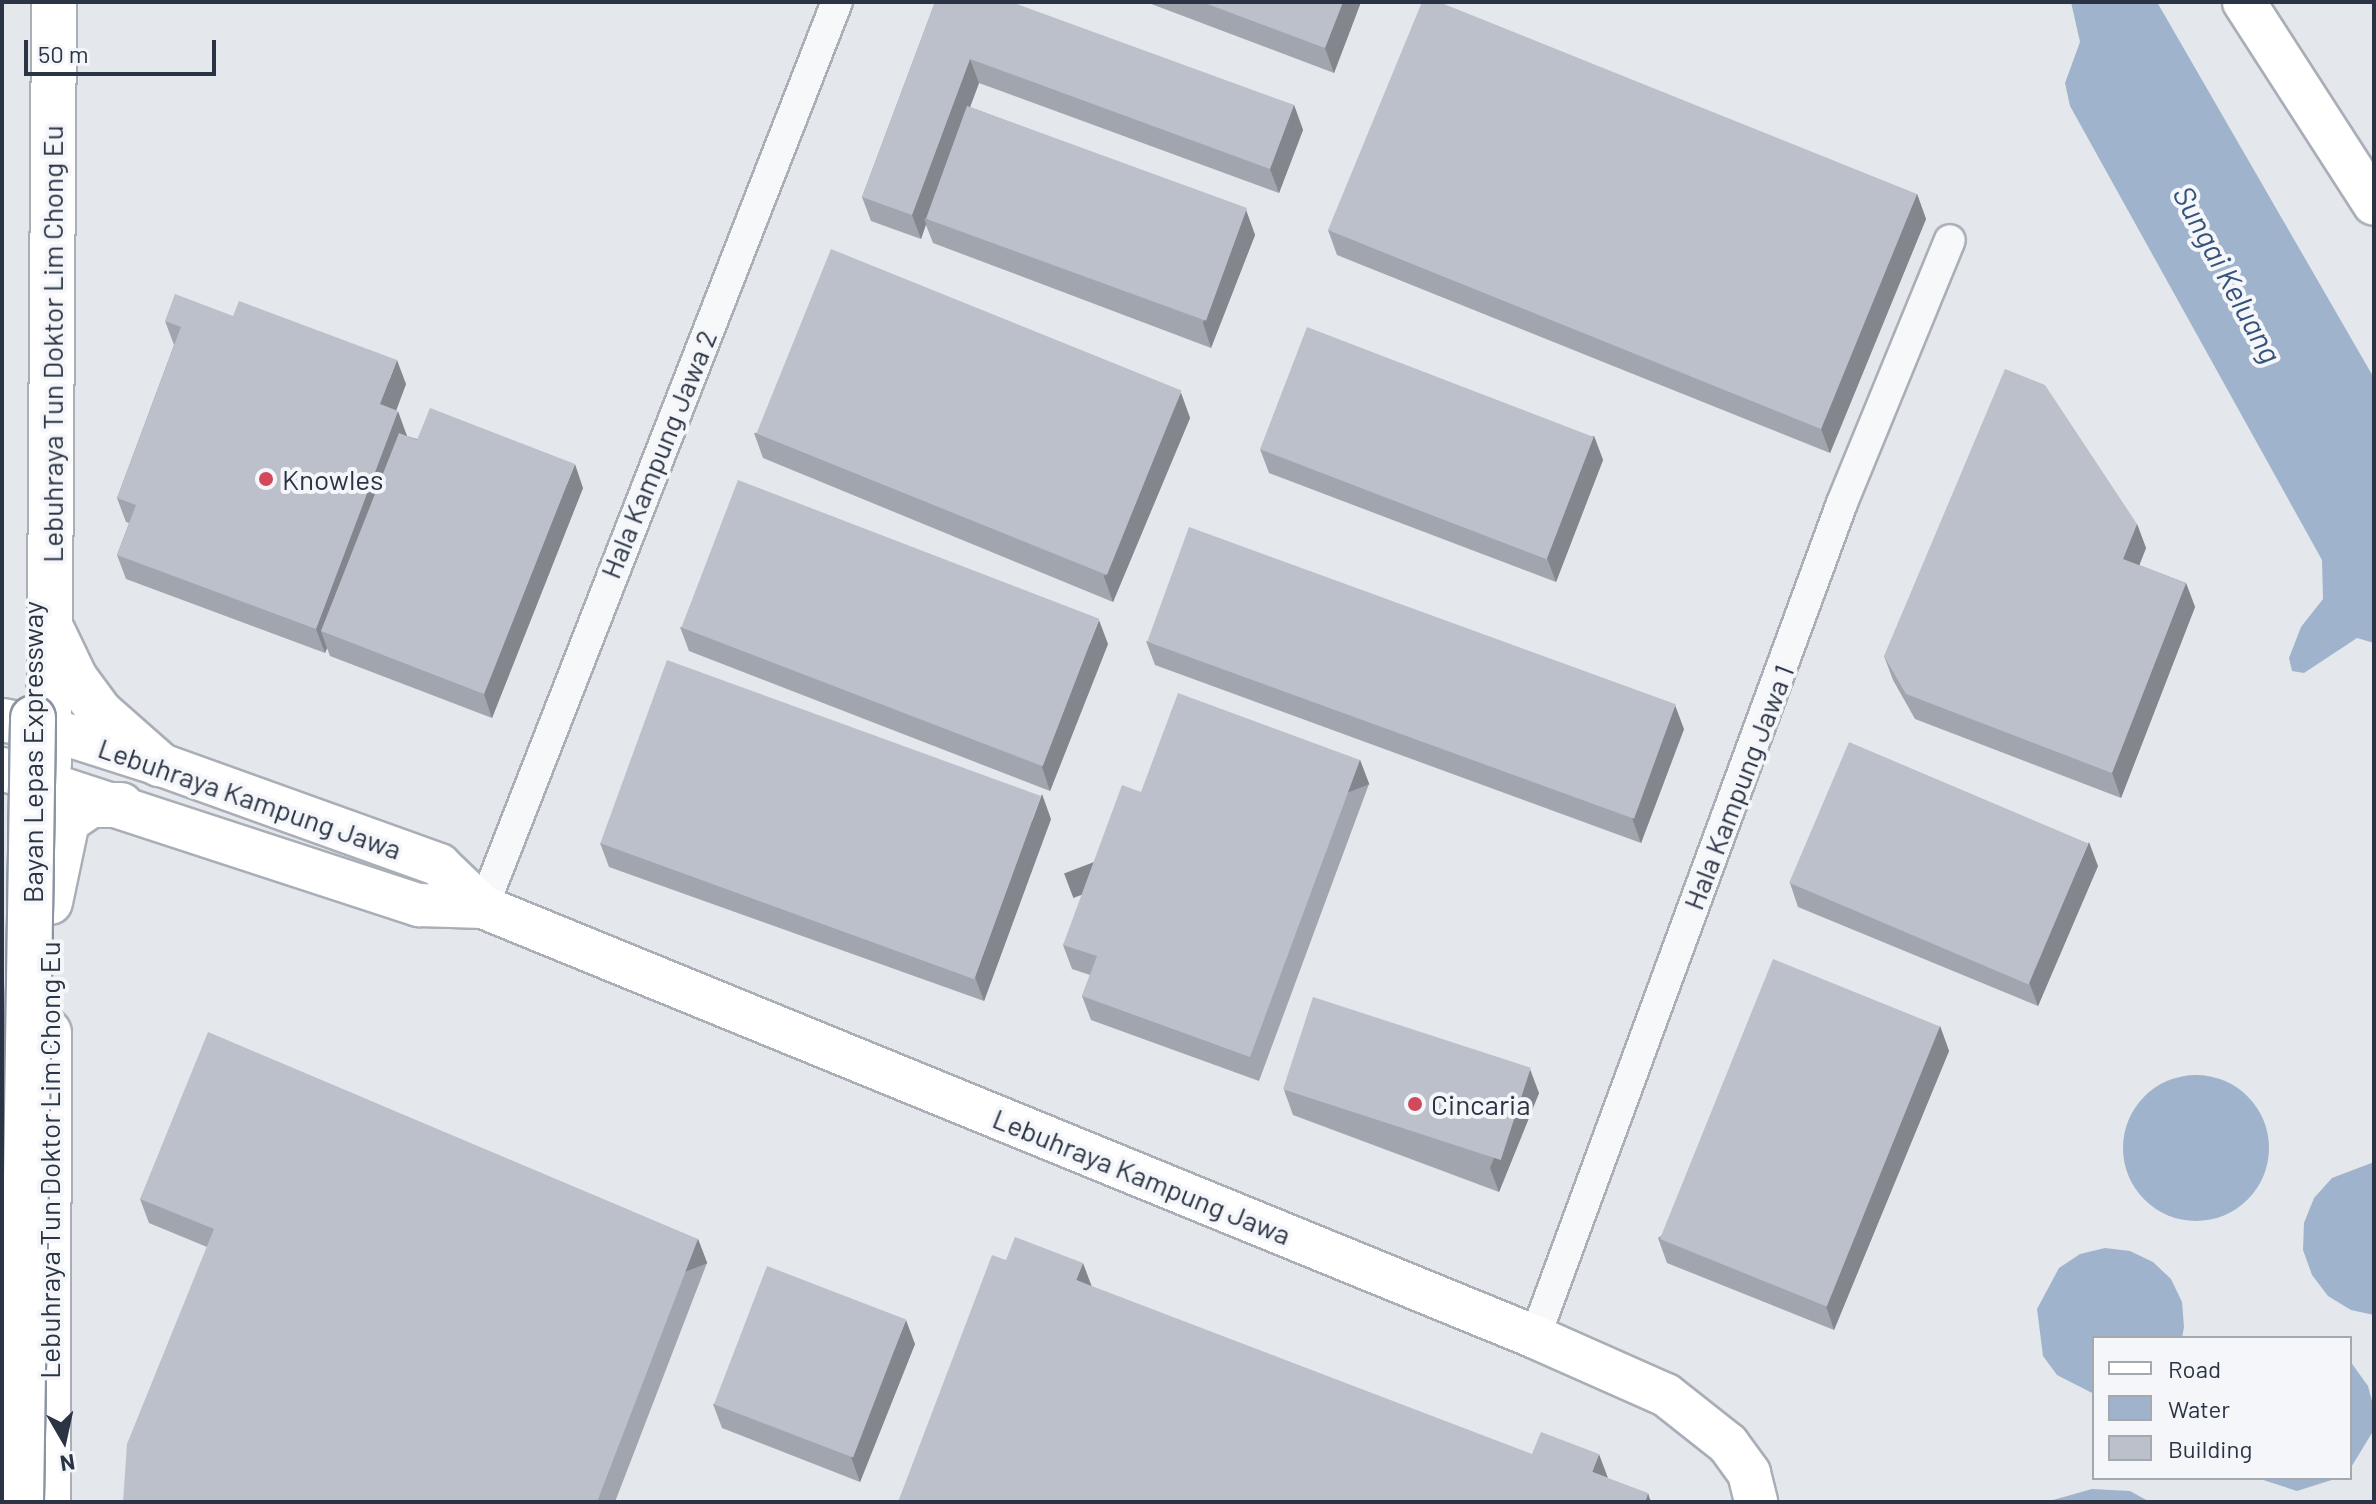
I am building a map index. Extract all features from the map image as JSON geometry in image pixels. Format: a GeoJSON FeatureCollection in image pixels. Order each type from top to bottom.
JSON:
{"type":"FeatureCollection","features":[{"type":"Feature","properties":{"kind":"highway","name":"Bayan Lepas Expressway"},"geometry":{"type":"LineString","coordinates":[[21,1502],[32,898],[34,2]]}},
{"type":"Feature","properties":{"kind":"highway","name":"Lebuhraya Tun Doktor Lim Chong Eu"},"geometry":{"type":"LineString","coordinates":[[48,1502],[48,780],[54,2]]}},
{"type":"Feature","properties":{"kind":"highway"},"geometry":{"type":"LineString","coordinates":[[50,626],[75,678],[100,712],[159,764]]}},
{"type":"Feature","properties":{"kind":"highway"},"geometry":{"type":"LineString","coordinates":[[50,902],[67,821],[91,805],[121,805]]}},
{"type":"Feature","properties":{"kind":"street","name":"Hala Kampung Jawa 2"},"geometry":{"type":"LineString","coordinates":[[483,907],[837,2]]}},
{"type":"Feature","properties":{"kind":"street"},"geometry":{"type":"LineString","coordinates":[[2244,2],[2374,204]]}},
{"type":"Feature","properties":{"kind":"street","name":"Hala Kampung Jawa 1"},"geometry":{"type":"LineString","coordinates":[[1535,1337],[1842,503],[1950,240]]}},
{"type":"Feature","properties":{"kind":"street","name":"Lebuhraya Kampung Jawa"},"geometry":{"type":"LineString","coordinates":[[2,720],[49,729],[159,764],[439,865],[483,907]]}},
{"type":"Feature","properties":{"kind":"street","name":"Lebuhraya Kampung Jawa"},"geometry":{"type":"LineString","coordinates":[[2,769],[48,780],[419,905],[483,907],[1535,1337],[1666,1395],[1728,1444],[1749,1473],[1756,1502]]}},
{"type":"Feature","properties":{"kind":"water","name":"Sungai Keluang"},"geometry":{"type":"Polygon","coordinates":[[[2071,2],[2157,2],[2374,378],[2374,643],[2357,638],[2304,673],[2292,671],[2289,658],[2301,627],[2323,599],[2322,560],[2070,106],[2065,83],[2080,42],[2071,2]]]}},
{"type":"Feature","properties":{"kind":"water"},"geometry":{"type":"Polygon","coordinates":[[[2196,1075],[2224,1081],[2247,1097],[2263,1120],[2269,1148],[2263,1176],[2247,1199],[2224,1215],[2196,1221],[2168,1215],[2145,1199],[2129,1176],[2123,1148],[2129,1120],[2145,1097],[2168,1081],[2196,1075]]]}},
{"type":"Feature","properties":{"kind":"water"},"geometry":{"type":"Polygon","coordinates":[[[2374,1162],[2374,1315],[2351,1310],[2328,1296],[2312,1275],[2303,1250],[2304,1223],[2314,1198],[2332,1178],[2374,1162]]]}},
{"type":"Feature","properties":{"kind":"water"},"geometry":{"type":"Polygon","coordinates":[[[2105,1248],[2130,1251],[2153,1262],[2171,1279],[2182,1302],[2182,1336],[2092,1336],[2092,1393],[2057,1375],[2043,1356],[2037,1309],[2059,1268],[2080,1254],[2105,1248]]]}},
{"type":"Feature","properties":{"kind":"water"},"geometry":{"type":"Polygon","coordinates":[[[2352,1364],[2368,1386],[2374,1409],[2372,1433],[2352,1466],[2352,1364]]]}},
{"type":"Feature","properties":{"kind":"water"},"geometry":{"type":"Polygon","coordinates":[[[2263,1480],[2332,1480],[2297,1491],[2263,1480]]]}},
{"type":"Feature","properties":{"kind":"water"},"geometry":{"type":"Polygon","coordinates":[[[2092,1489],[2130,1491],[2150,1502],[2046,1502],[2092,1489]]]}},
{"type":"Feature","properties":{"kind":"building"},"geometry":{"type":"Polygon","coordinates":[[[935,2],[1011,2],[1294,105],[1270,169],[970,59],[912,215],[862,197],[935,2]]]}},
{"type":"Feature","properties":{"kind":"building"},"geometry":{"type":"Polygon","coordinates":[[[1202,2],[1343,2],[1325,48],[1202,2]]]}},
{"type":"Feature","properties":{"kind":"building"},"geometry":{"type":"Polygon","coordinates":[[[1422,2],[1439,2],[1917,194],[1821,429],[1328,230],[1422,2]]]}},
{"type":"Feature","properties":{"kind":"building"},"geometry":{"type":"Polygon","coordinates":[[[967,106],[1247,208],[1206,321],[926,219],[967,106]]]}},
{"type":"Feature","properties":{"kind":"building"},"geometry":{"type":"Polygon","coordinates":[[[831,249],[1181,391],[1107,575],[756,434],[831,249]]]}},
{"type":"Feature","properties":{"kind":"building","name":"Knowles"},"geometry":{"type":"Polygon","coordinates":[[[175,294],[233,316],[239,301],[397,360],[380,404],[398,411],[316,629],[117,555],[136,505],[117,498],[181,327],[165,321],[175,294]]]}},
{"type":"Feature","properties":{"kind":"building"},"geometry":{"type":"Polygon","coordinates":[[[1307,327],[1594,437],[1547,559],[1260,449],[1307,327]]]}},
{"type":"Feature","properties":{"kind":"building"},"geometry":{"type":"Polygon","coordinates":[[[2005,369],[2045,385],[2137,524],[2123,559],[2186,583],[2112,773],[1906,694],[1884,656],[2005,369]]]}},
{"type":"Feature","properties":{"kind":"building"},"geometry":{"type":"Polygon","coordinates":[[[430,408],[575,464],[484,694],[321,631],[399,433],[417,440],[430,408]]]}},
{"type":"Feature","properties":{"kind":"building"},"geometry":{"type":"Polygon","coordinates":[[[738,480],[1099,619],[1043,766],[681,628],[738,480]]]}},
{"type":"Feature","properties":{"kind":"building"},"geometry":{"type":"Polygon","coordinates":[[[1189,527],[1676,704],[1634,819],[1147,642],[1189,527]]]}},
{"type":"Feature","properties":{"kind":"building"},"geometry":{"type":"Polygon","coordinates":[[[667,660],[1041,796],[974,979],[600,843],[667,660]]]}},
{"type":"Feature","properties":{"kind":"building"},"geometry":{"type":"Polygon","coordinates":[[[1178,693],[1360,760],[1250,1057],[1082,996],[1097,956],[1063,945],[1122,785],[1141,792],[1178,693]]]}},
{"type":"Feature","properties":{"kind":"building"},"geometry":{"type":"Polygon","coordinates":[[[1849,742],[2088,844],[2029,984],[1789,883],[1849,742]]]}},
{"type":"Feature","properties":{"kind":"building"},"geometry":{"type":"Polygon","coordinates":[[[1773,959],[1940,1026],[1827,1306],[1660,1239],[1773,959]]]}},
{"type":"Feature","properties":{"kind":"building","name":"Cincaria"},"geometry":{"type":"Polygon","coordinates":[[[1313,997],[1531,1068],[1501,1160],[1283,1089],[1313,997]]]}},
{"type":"Feature","properties":{"kind":"building"},"geometry":{"type":"Polygon","coordinates":[[[208,1032],[698,1239],[597,1502],[123,1502],[127,1444],[214,1229],[140,1199],[208,1032]]]}},
{"type":"Feature","properties":{"kind":"building"},"geometry":{"type":"Polygon","coordinates":[[[1015,1237],[1083,1263],[1076,1280],[1532,1454],[1541,1432],[1599,1454],[1592,1472],[1648,1493],[1645,1502],[898,1502],[992,1255],[1006,1260],[1015,1237]]]}},
{"type":"Feature","properties":{"kind":"building"},"geometry":{"type":"Polygon","coordinates":[[[767,1266],[906,1319],[853,1458],[714,1404],[767,1266]]]}},
{"type":"Feature","properties":{"kind":"place","name":"Knowles"},"geometry":{"type":"Point","coordinates":[266,479]}},
{"type":"Feature","properties":{"kind":"place","name":"Cincaria"},"geometry":{"type":"Point","coordinates":[1415,1104]}}]}
